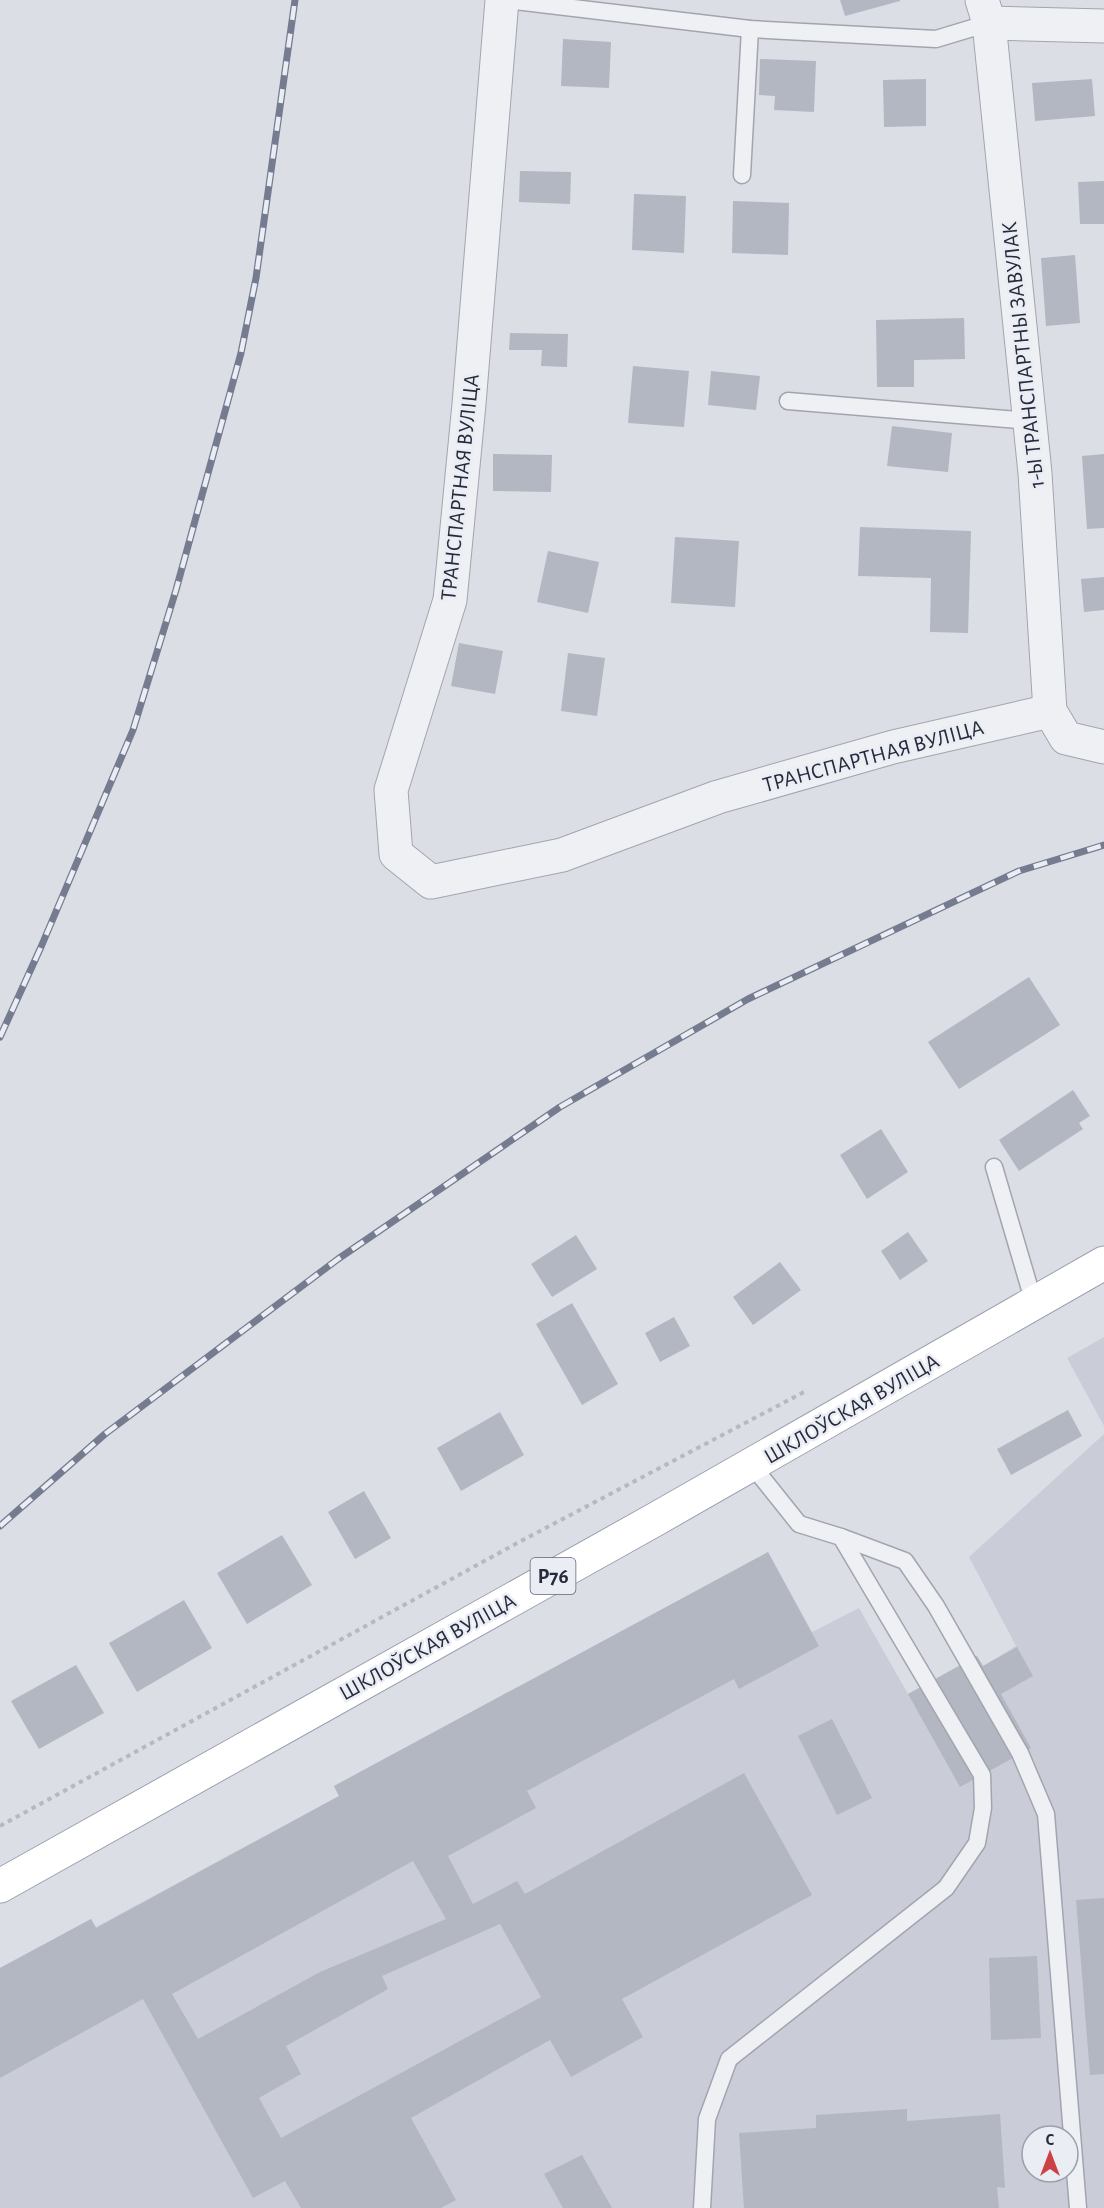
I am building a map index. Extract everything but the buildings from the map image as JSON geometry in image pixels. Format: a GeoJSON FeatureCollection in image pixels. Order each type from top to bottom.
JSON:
{"type":"FeatureCollection","features":[{"type":"Feature","properties":{"kind":"main road","name":"ШКЛОЎСКАЯ ВУЛІЦА"},"geometry":{"type":"LineString","coordinates":[[0,1886],[752,1464],[1104,1263]]}},
{"type":"Feature","properties":{"kind":"street","name":"ТРАНСПАРТНАЯ ВУЛІЦА"},"geometry":{"type":"LineString","coordinates":[[504,0],[470,404],[450,600],[391,790],[396,854],[431,882],[562,855],[718,797],[893,747],[1050,711]]}},
{"type":"Feature","properties":{"kind":"street","name":"1-Ы ТРАНСПАРТНЫ ЗАВУЛАК"},"geometry":{"type":"LineString","coordinates":[[986,12],[1035,473],[1050,711]]}},
{"type":"Feature","properties":{"kind":"street"},"geometry":{"type":"LineString","coordinates":[[986,12],[1104,26]]}},
{"type":"Feature","properties":{"kind":"street"},"geometry":{"type":"LineString","coordinates":[[1050,711],[1066,738],[1104,747]]}},
{"type":"Feature","properties":{"kind":"lane"},"geometry":{"type":"LineString","coordinates":[[504,0],[750,29],[936,39],[986,12]]}},
{"type":"Feature","properties":{"kind":"lane"},"geometry":{"type":"LineString","coordinates":[[742,175],[750,29]]}},
{"type":"Feature","properties":{"kind":"lane"},"geometry":{"type":"LineString","coordinates":[[788,401],[1029,421]]}},
{"type":"Feature","properties":{"kind":"lane"},"geometry":{"type":"LineString","coordinates":[[994,1167],[1034,1303]]}},
{"type":"Feature","properties":{"kind":"lane"},"geometry":{"type":"LineString","coordinates":[[752,1464],[799,1524],[905,1561],[936,1606],[1020,1753],[1046,1814],[1077,2208]]}},
{"type":"Feature","properties":{"kind":"lane"},"geometry":{"type":"LineString","coordinates":[[702,2208],[707,2119],[729,2059],[946,1888],[977,1843],[983,1808],[982,1774],[841,1537]]}},
{"type":"Feature","properties":{"kind":"path"},"geometry":{"type":"LineString","coordinates":[[0,1826],[521,1541],[808,1390]]}},
{"type":"Feature","properties":{"kind":"shaded area"},"geometry":{"type":"Polygon","coordinates":[[[1104,1337],[1104,1426],[1067,1358],[1104,1337]]]}},
{"type":"Feature","properties":{"kind":"shaded area"},"geometry":{"type":"Polygon","coordinates":[[[1104,1434],[1104,2208],[0,2208],[0,1968],[91,1919],[96,1927],[339,1796],[334,1786],[768,1552],[812,1632],[859,1608],[908,1694],[977,1656],[983,1666],[1016,1646],[969,1557],[1104,1434]]]}},
{"type":"Feature","properties":{"kind":"railway"},"geometry":{"type":"LineString","coordinates":[[0,1037],[41,947],[133,730],[176,590],[241,353],[256,278],[295,0]]}},
{"type":"Feature","properties":{"kind":"railway"},"geometry":{"type":"LineString","coordinates":[[0,1526],[105,1434],[338,1259],[560,1107],[748,999],[1019,871],[1104,845]]}}]}
